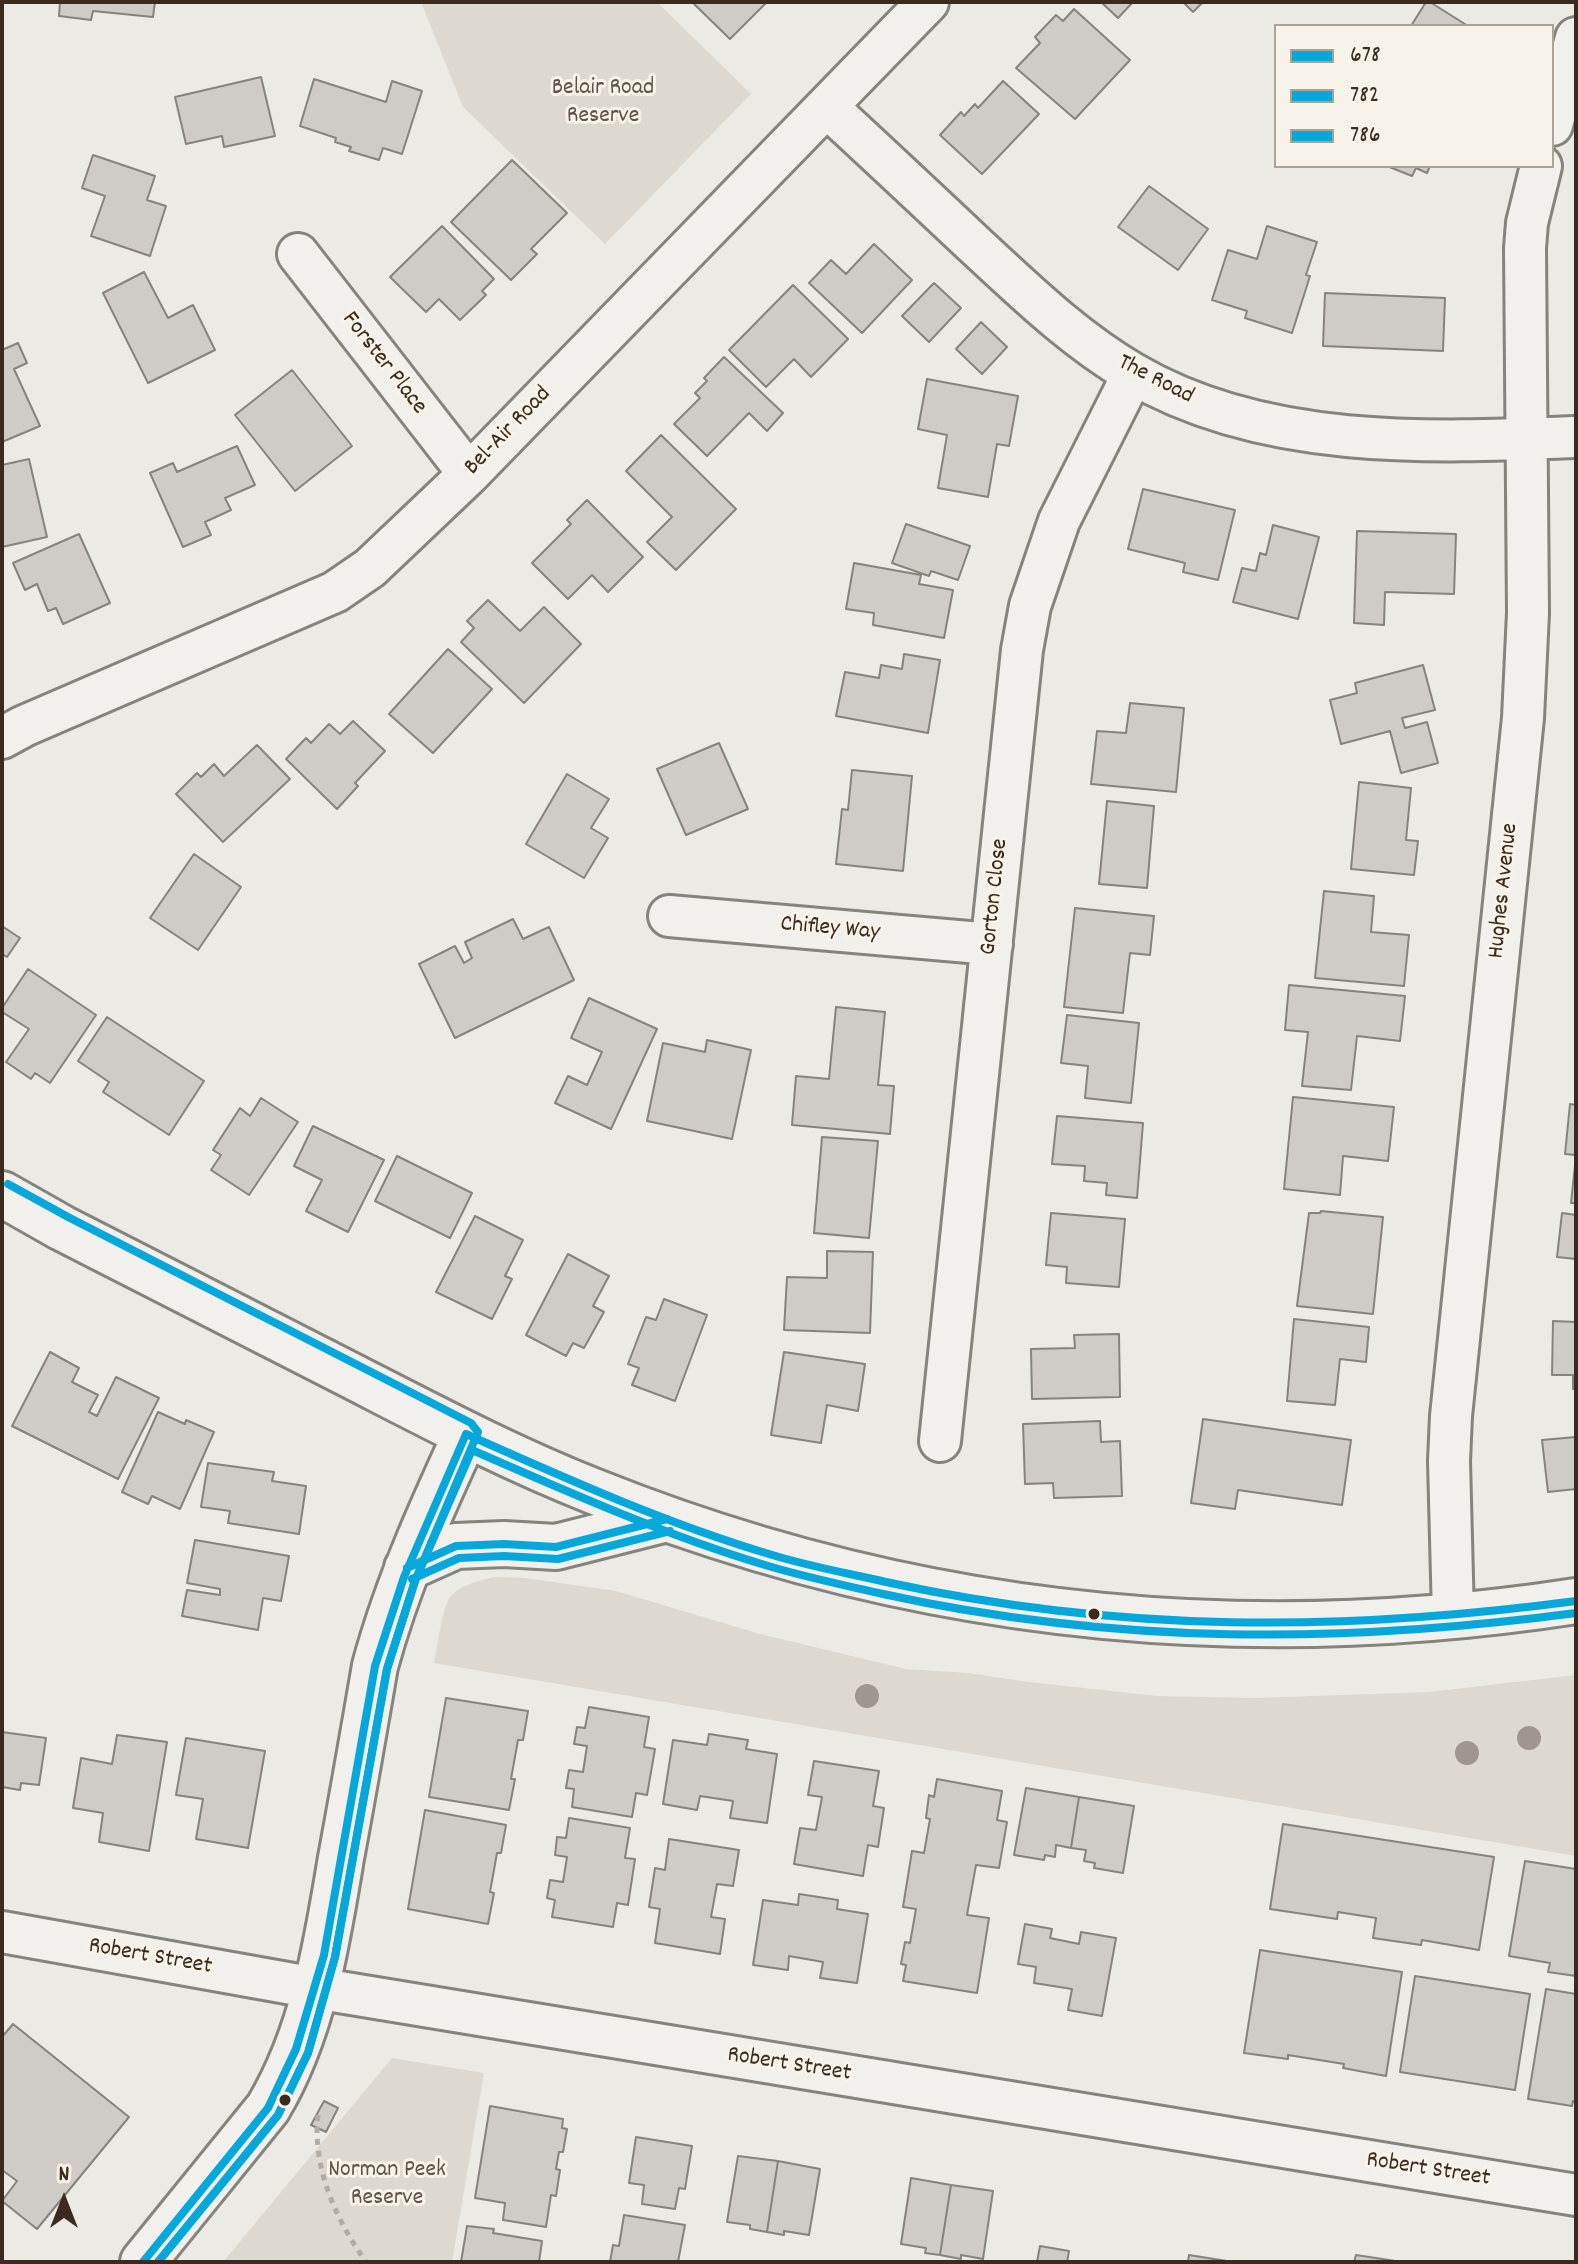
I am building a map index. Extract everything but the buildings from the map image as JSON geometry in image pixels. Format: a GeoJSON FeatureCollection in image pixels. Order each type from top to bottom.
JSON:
{"type":"FeatureCollection","features":[{"type":"Feature","properties":{"kind":"street","name":"Bel-Air Road"},"geometry":{"type":"LineString","coordinates":[[2,738],[354,581],[469,474],[928,2]]}},
{"type":"Feature","properties":{"kind":"street"},"geometry":{"type":"LineString","coordinates":[[1554,118],[1576,38]]}},
{"type":"Feature","properties":{"kind":"street","name":"The Road"},"geometry":{"type":"LineString","coordinates":[[827,107],[1061,325],[1133,374],[1185,399],[1271,425],[1374,440],[1576,437]]}},
{"type":"Feature","properties":{"kind":"street","name":"Hughes Avenue"},"geometry":{"type":"LineString","coordinates":[[1453,1616],[1449,1461],[1451,1416],[1523,718],[1528,613],[1525,248],[1527,223],[1541,168]]}},
{"type":"Feature","properties":{"kind":"street","name":"Forster Place"},"geometry":{"type":"LineString","coordinates":[[298,254],[469,474]]}},
{"type":"Feature","properties":{"kind":"street","name":"Gorton Close"},"geometry":{"type":"LineString","coordinates":[[940,1441],[1015,695],[1030,606],[1059,521],[1133,374]]}},
{"type":"Feature","properties":{"kind":"street","name":"Chifley Way"},"geometry":{"type":"LineString","coordinates":[[669,916],[992,944]]}},
{"type":"Feature","properties":{"kind":"street"},"geometry":{"type":"LineString","coordinates":[[2,1194],[62,1228],[466,1434],[589,1490],[771,1554],[829,1569],[918,1590],[1022,1607],[1201,1624],[1326,1624],[1453,1616],[1576,1601]]}},
{"type":"Feature","properties":{"kind":"street"},"geometry":{"type":"LineString","coordinates":[[143,2262],[268,2108],[283,2082],[315,1988],[330,1926],[375,1666],[386,1625],[407,1568],[466,1434]]}},
{"type":"Feature","properties":{"kind":"street"},"geometry":{"type":"LineString","coordinates":[[407,1568],[456,1546],[504,1544],[556,1547],[667,1519]]}},
{"type":"Feature","properties":{"kind":"street","name":"Robert Street"},"geometry":{"type":"LineString","coordinates":[[2,1932],[315,1988],[1576,2195]]}},
{"type":"Feature","properties":{"kind":"path"},"geometry":{"type":"LineString","coordinates":[[318,2115],[316,2135],[319,2156],[334,2206],[351,2241],[366,2262]]}},
{"type":"Feature","properties":{"kind":"green space","name":"Belair Road Reserve"},"geometry":{"type":"Polygon","coordinates":[[[421,2],[657,2],[751,94],[605,244],[463,107],[421,2]]]}},
{"type":"Feature","properties":{"kind":"green space"},"geometry":{"type":"Polygon","coordinates":[[[494,1577],[525,1578],[616,1591],[760,1634],[906,1669],[968,1673],[1157,1696],[1255,1698],[1429,1692],[1576,1675],[1576,1856],[434,1663],[449,1599],[463,1587],[494,1577]]]}},
{"type":"Feature","properties":{"kind":"green space","name":"Norman Peek Reserve"},"geometry":{"type":"Polygon","coordinates":[[[392,2058],[484,2073],[452,2262],[223,2262],[392,2058]]]}},
{"type":"Feature","properties":{"kind":"transit line","name":"786"},"geometry":{"type":"LineString","coordinates":[[8,1184],[471,1423],[478,1432],[415,1581],[387,1669],[335,1957],[308,2053],[278,2115],[158,2262]]}},
{"type":"Feature","properties":{"kind":"transit line","name":"678"},"geometry":{"type":"LineString","coordinates":[[143,2262],[268,2108],[296,2049],[324,1955],[375,1666],[404,1577],[466,1434],[616,1499],[730,1542],[812,1566],[973,1599],[1145,1619],[1230,1622],[1402,1618],[1576,1601]]}},
{"type":"Feature","properties":{"kind":"transit line","name":"782"},"geometry":{"type":"LineString","coordinates":[[158,2262],[278,2115],[308,2053],[335,1957],[387,1669],[415,1581],[472,1450],[617,1512],[728,1553],[824,1581],[970,1611],[1142,1631],[1228,1634],[1401,1630],[1576,1613]]}},
{"type":"Feature","properties":{"kind":"transit line","name":"678"},"geometry":{"type":"LineString","coordinates":[[407,1568],[456,1546],[504,1544],[556,1547],[667,1519]]}},
{"type":"Feature","properties":{"kind":"transit line","name":"782"},"geometry":{"type":"LineString","coordinates":[[412,1579],[459,1558],[504,1556],[558,1559],[670,1531]]}}]}
